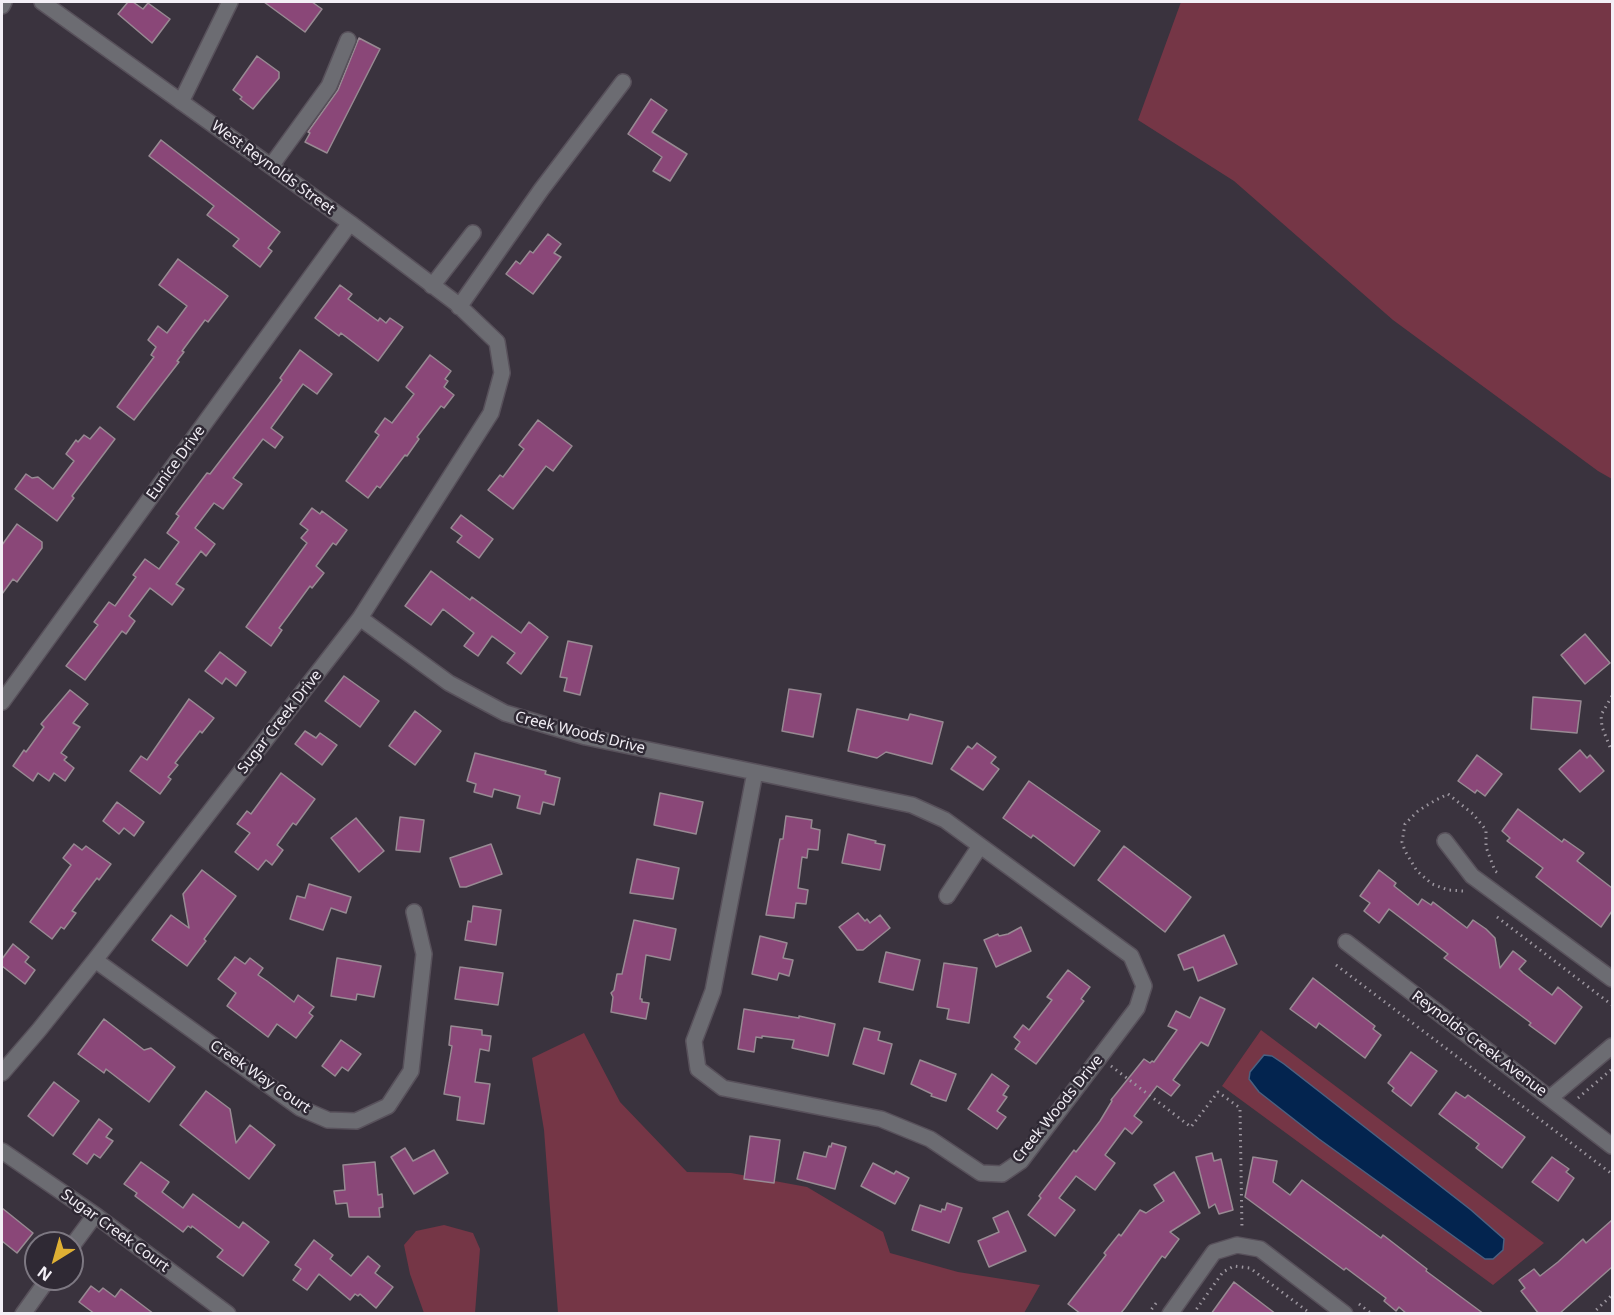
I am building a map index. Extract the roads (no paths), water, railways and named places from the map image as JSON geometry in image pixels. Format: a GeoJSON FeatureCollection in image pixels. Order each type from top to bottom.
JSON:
{"type":"FeatureCollection","features":[{"type":"Feature","properties":{"kind":"street"},"geometry":{"type":"LineString","coordinates":[[2,6],[4,2]]}},
{"type":"Feature","properties":{"kind":"street","name":"West Reynolds Street"},"geometry":{"type":"LineString","coordinates":[[42,2],[350,223],[459,307],[497,342]]}},
{"type":"Feature","properties":{"kind":"street"},"geometry":{"type":"LineString","coordinates":[[182,102],[230,2]]}},
{"type":"Feature","properties":{"kind":"street"},"geometry":{"type":"LineString","coordinates":[[271,166],[329,86],[348,40]]}},
{"type":"Feature","properties":{"kind":"street"},"geometry":{"type":"LineString","coordinates":[[459,307],[502,249],[524,213],[623,82]]}},
{"type":"Feature","properties":{"kind":"street","name":"Eunice Drive"},"geometry":{"type":"LineString","coordinates":[[2,702],[350,223]]}},
{"type":"Feature","properties":{"kind":"street"},"geometry":{"type":"LineString","coordinates":[[432,286],[473,233]]}},
{"type":"Feature","properties":{"kind":"street","name":"Sugar Creek Drive"},"geometry":{"type":"LineString","coordinates":[[2,1073],[95,960],[360,618],[491,413],[502,373],[497,342]]}},
{"type":"Feature","properties":{"kind":"street","name":"Creek Woods Drive"},"geometry":{"type":"LineString","coordinates":[[360,618],[449,683],[505,714],[586,737],[755,772],[912,805],[945,820],[1131,956],[1144,986],[1137,1008],[1021,1161],[1002,1174],[981,1173],[930,1139],[881,1119],[723,1088],[698,1069],[694,1041],[713,991],[755,772]]}},
{"type":"Feature","properties":{"kind":"street"},"geometry":{"type":"LineString","coordinates":[[1445,841],[1472,876],[1612,980]]}},
{"type":"Feature","properties":{"kind":"street"},"geometry":{"type":"LineString","coordinates":[[947,896],[981,846]]}},
{"type":"Feature","properties":{"kind":"street","name":"Creek Way Court"},"geometry":{"type":"LineString","coordinates":[[95,960],[300,1108],[328,1120],[356,1121],[388,1106],[411,1071],[424,954],[414,912]]}},
{"type":"Feature","properties":{"kind":"street","name":"Reynolds Creek Avenue"},"geometry":{"type":"LineString","coordinates":[[1346,942],[1612,1146]]}},
{"type":"Feature","properties":{"kind":"street"},"geometry":{"type":"LineString","coordinates":[[1550,1098],[1612,1046]]}},
{"type":"Feature","properties":{"kind":"street","name":"Sugar Creek Court"},"geometry":{"type":"LineString","coordinates":[[2,1150],[95,1215],[228,1314]]}},
{"type":"Feature","properties":{"kind":"street"},"geometry":{"type":"LineString","coordinates":[[83,1231],[95,1215]]}},
{"type":"Feature","properties":{"kind":"street"},"geometry":{"type":"LineString","coordinates":[[1170,1314],[1214,1252],[1237,1245],[1260,1249],[1345,1314]]}},
{"type":"Feature","properties":{"kind":"street"},"geometry":{"type":"LineString","coordinates":[[23,1314],[39,1291]]}},
{"type":"Feature","properties":{"kind":"water"},"geometry":{"type":"Polygon","coordinates":[[[1264,1055],[1272,1056],[1284,1064],[1471,1210],[1504,1239],[1503,1250],[1493,1259],[1485,1259],[1319,1139],[1259,1092],[1249,1079],[1250,1072],[1264,1055]]]}}]}
